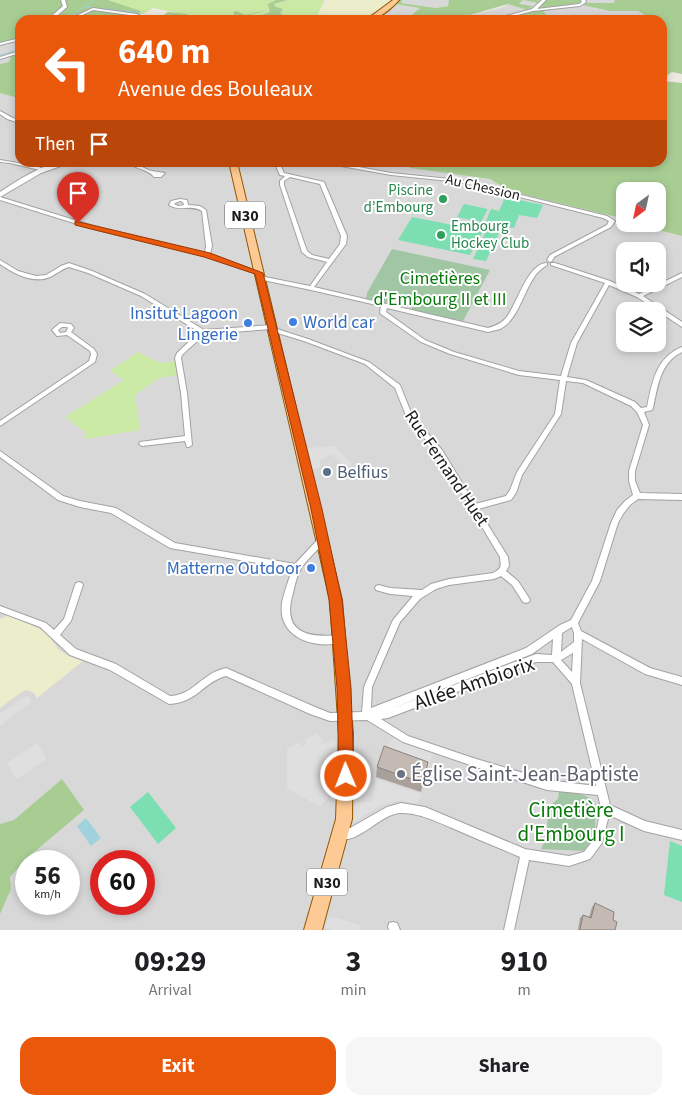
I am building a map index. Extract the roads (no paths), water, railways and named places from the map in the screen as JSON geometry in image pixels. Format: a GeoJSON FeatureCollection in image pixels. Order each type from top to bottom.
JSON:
{"type":"FeatureCollection","features":[{"type":"Feature","properties":{"kind":"main road"},"geometry":{"type":"LineString","coordinates":[[377,15],[396,0]]}},
{"type":"Feature","properties":{"kind":"main road","name":"N30"},"geometry":{"type":"LineString","coordinates":[[234,167],[336,600],[345,717],[346,776],[344,819],[313,930]]}},
{"type":"Feature","properties":{"kind":"street"},"geometry":{"type":"LineString","coordinates":[[55,15],[65,6],[63,0]]}},
{"type":"Feature","properties":{"kind":"street"},"geometry":{"type":"LineString","coordinates":[[533,10],[544,0]]}},
{"type":"Feature","properties":{"kind":"street"},"geometry":{"type":"LineString","coordinates":[[513,15],[533,10],[580,5],[583,4],[583,0]]}},
{"type":"Feature","properties":{"kind":"street"},"geometry":{"type":"LineString","coordinates":[[79,15],[91,9],[130,15]]}},
{"type":"Feature","properties":{"kind":"street"},"geometry":{"type":"LineString","coordinates":[[0,44],[15,40]]}},
{"type":"Feature","properties":{"kind":"street"},"geometry":{"type":"LineString","coordinates":[[0,58],[15,54]]}},
{"type":"Feature","properties":{"kind":"street"},"geometry":{"type":"LineString","coordinates":[[0,112],[15,120]]}},
{"type":"Feature","properties":{"kind":"street"},"geometry":{"type":"LineString","coordinates":[[0,161],[15,162]]}},
{"type":"Feature","properties":{"kind":"street"},"geometry":{"type":"LineString","coordinates":[[37,167],[44,170]]}},
{"type":"Feature","properties":{"kind":"street"},"geometry":{"type":"LineString","coordinates":[[0,197],[18,182],[51,167]]}},
{"type":"Feature","properties":{"kind":"street"},"geometry":{"type":"LineString","coordinates":[[137,167],[154,172]]}},
{"type":"Feature","properties":{"kind":"street"},"geometry":{"type":"LineString","coordinates":[[278,167],[280,173],[288,176],[322,183],[326,188],[344,240],[311,288]]}},
{"type":"Feature","properties":{"kind":"street","name":"Au Chession"},"geometry":{"type":"LineString","coordinates":[[350,167],[391,174],[460,181],[605,216],[612,221],[609,226],[552,256],[550,262]]}},
{"type":"Feature","properties":{"kind":"street"},"geometry":{"type":"LineString","coordinates":[[288,176],[282,181],[282,184],[305,252],[310,256],[330,261]]}},
{"type":"Feature","properties":{"kind":"street"},"geometry":{"type":"LineString","coordinates":[[0,197],[95,228],[207,255],[260,275],[488,330],[495,330],[505,324],[536,272],[550,262],[608,282],[639,296],[682,324]]}},
{"type":"Feature","properties":{"kind":"street"},"geometry":{"type":"LineString","coordinates":[[186,205],[198,206],[204,210],[209,246],[207,255]]}},
{"type":"Feature","properties":{"kind":"street"},"geometry":{"type":"LineString","coordinates":[[0,262],[10,269],[37,278],[47,277],[65,266],[79,268],[143,295],[202,332],[272,329]]}},
{"type":"Feature","properties":{"kind":"street"},"geometry":{"type":"LineString","coordinates":[[639,296],[682,275]]}},
{"type":"Feature","properties":{"kind":"street"},"geometry":{"type":"LineString","coordinates":[[475,507],[508,498],[511,495],[519,474],[558,414],[563,379],[574,343],[608,282]]}},
{"type":"Feature","properties":{"kind":"street"},"geometry":{"type":"LineString","coordinates":[[384,306],[383,313],[401,327],[452,353],[519,373],[584,381],[633,404],[640,411],[646,425],[632,472],[632,481],[637,496]]}},
{"type":"Feature","properties":{"kind":"street","name":"Rue Fernand Huet"},"geometry":{"type":"LineString","coordinates":[[272,329],[313,342],[367,363],[398,387],[409,416],[435,445],[475,507],[504,557],[505,566],[502,572]]}},
{"type":"Feature","properties":{"kind":"street"},"geometry":{"type":"LineString","coordinates":[[189,445],[184,393],[178,358],[179,354],[202,332]]}},
{"type":"Feature","properties":{"kind":"street"},"geometry":{"type":"LineString","coordinates":[[0,424],[92,362],[94,354],[92,350],[68,333]]}},
{"type":"Feature","properties":{"kind":"street"},"geometry":{"type":"LineString","coordinates":[[640,411],[650,408],[658,373],[664,360],[682,349]]}},
{"type":"Feature","properties":{"kind":"street"},"geometry":{"type":"LineString","coordinates":[[142,444],[187,438]]}},
{"type":"Feature","properties":{"kind":"street"},"geometry":{"type":"LineString","coordinates":[[0,454],[61,498],[80,504],[113,510],[172,546],[297,567]]}},
{"type":"Feature","properties":{"kind":"street"},"geometry":{"type":"LineString","coordinates":[[341,835],[352,833],[390,810],[401,808],[425,812],[525,854],[569,862],[587,856],[599,840],[606,808],[576,683],[578,633],[574,624],[596,581],[618,513],[626,503],[637,496],[682,497]]}},
{"type":"Feature","properties":{"kind":"street"},"geometry":{"type":"LineString","coordinates":[[323,539],[297,567],[285,610],[289,625],[298,635],[326,641],[340,639]]}},
{"type":"Feature","properties":{"kind":"street"},"geometry":{"type":"LineString","coordinates":[[526,600],[515,583],[502,572],[494,576],[434,586],[422,594],[397,620],[368,687],[366,714],[406,739],[473,762],[547,785],[602,791]]}},
{"type":"Feature","properties":{"kind":"street"},"geometry":{"type":"LineString","coordinates":[[0,609],[43,626],[55,635],[67,621],[79,585]]}},
{"type":"Feature","properties":{"kind":"street"},"geometry":{"type":"LineString","coordinates":[[379,588],[422,594]]}},
{"type":"Feature","properties":{"kind":"street","name":"Allée Ambiorix"},"geometry":{"type":"LineString","coordinates":[[366,714],[529,651],[566,625],[574,624]]}},
{"type":"Feature","properties":{"kind":"street"},"geometry":{"type":"LineString","coordinates":[[558,632],[556,660],[576,683]]}},
{"type":"Feature","properties":{"kind":"street"},"geometry":{"type":"LineString","coordinates":[[578,633],[648,671],[682,681]]}},
{"type":"Feature","properties":{"kind":"street","name":"Allée Ambiorix"},"geometry":{"type":"LineString","coordinates":[[55,635],[73,652],[113,667],[168,700],[176,701],[184,698],[198,691],[216,674],[226,672],[330,717],[388,714],[536,658],[556,660],[569,652],[577,644]]}},
{"type":"Feature","properties":{"kind":"street"},"geometry":{"type":"LineString","coordinates":[[606,808],[637,824],[682,835]]}},
{"type":"Feature","properties":{"kind":"street"},"geometry":{"type":"LineString","coordinates":[[509,930],[525,854]]}},
{"type":"Feature","properties":{"kind":"water"},"geometry":{"type":"Polygon","coordinates":[[[86,818],[101,838],[91,846],[77,826],[86,818]]]}},
{"type":"Feature","properties":{"kind":"waterway"},"geometry":{"type":"LineString","coordinates":[[72,15],[94,0]]}},
{"type":"Feature","properties":{"kind":"waterway"},"geometry":{"type":"LineString","coordinates":[[87,7],[141,13]]}},
{"type":"Feature","properties":{"kind":"waterway"},"geometry":{"type":"LineString","coordinates":[[0,55],[15,50]]}},
{"type":"Feature","properties":{"kind":"place","name":"Piscine d’Embourg"},"geometry":{"type":"Point","coordinates":[443,199]}},
{"type":"Feature","properties":{"kind":"place","name":"Embourg Hockey Club"},"geometry":{"type":"Point","coordinates":[441,235]}},
{"type":"Feature","properties":{"kind":"place","name":"World car"},"geometry":{"type":"Point","coordinates":[293,322]}},
{"type":"Feature","properties":{"kind":"place","name":"Insitut Lagoon Lingerie"},"geometry":{"type":"Point","coordinates":[248,323]}},
{"type":"Feature","properties":{"kind":"place","name":"Belfius"},"geometry":{"type":"Point","coordinates":[327,472]}},
{"type":"Feature","properties":{"kind":"place","name":"Matterne Outdoor"},"geometry":{"type":"Point","coordinates":[311,568]}},
{"type":"Feature","properties":{"kind":"place","name":"Église Saint-Jean-Baptiste"},"geometry":{"type":"Point","coordinates":[401,774]}},
{"type":"Feature","properties":{"kind":"park label","name":"Cimetières d'Embourg II et III"},"geometry":{"type":"Point","coordinates":[440,288]}},
{"type":"Feature","properties":{"kind":"park label","name":"Cimetière d'Embourg I"},"geometry":{"type":"Point","coordinates":[571,822]}}]}
